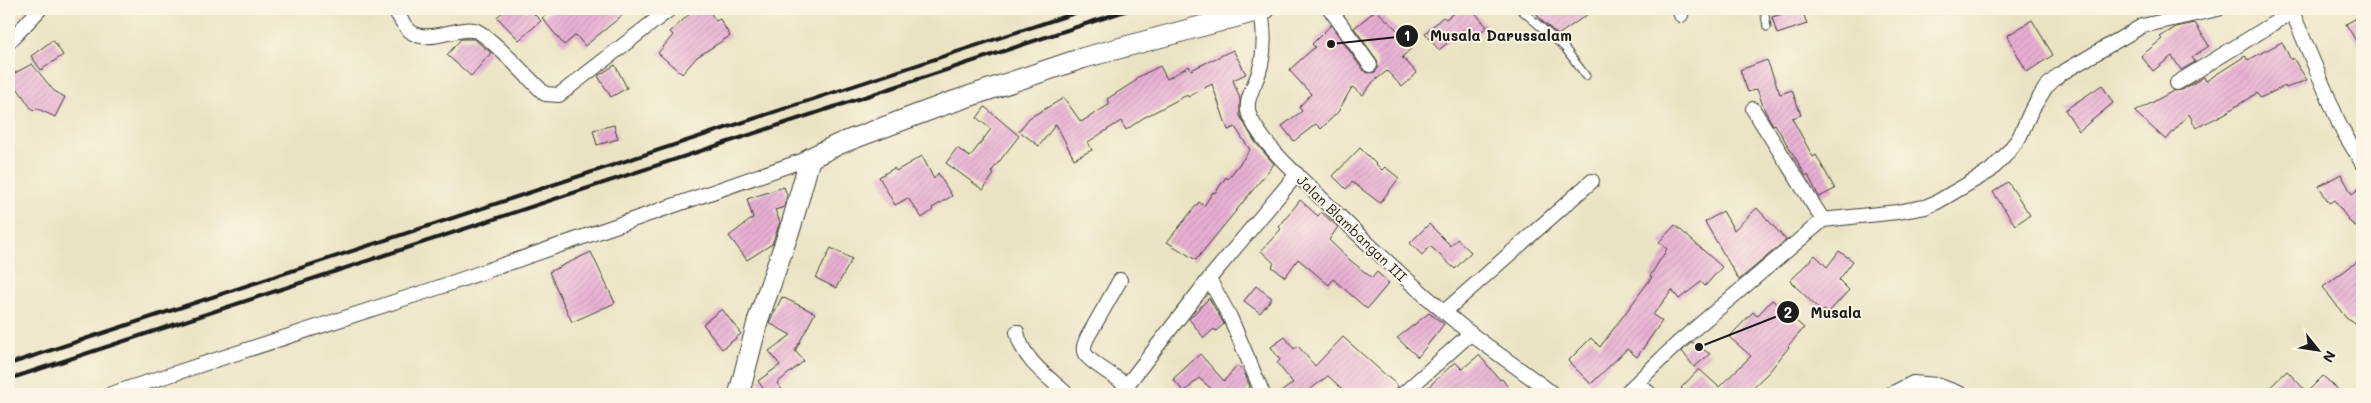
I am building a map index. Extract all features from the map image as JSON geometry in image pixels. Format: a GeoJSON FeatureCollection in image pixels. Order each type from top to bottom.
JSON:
{"type":"FeatureCollection","features":[{"type":"Feature","properties":{"kind":"street"},"geometry":{"type":"LineString","coordinates":[[9,42],[40,9]]}},
{"type":"Feature","properties":{"kind":"street"},"geometry":{"type":"LineString","coordinates":[[394,9],[410,32],[419,35],[446,35],[467,29],[482,34],[545,94],[554,96],[559,95],[670,9]]}},
{"type":"Feature","properties":{"kind":"street"},"geometry":{"type":"LineString","coordinates":[[111,394],[434,289],[810,158],[839,144],[943,104],[1083,58],[1262,9]]}},
{"type":"Feature","properties":{"kind":"street","name":"Jalan Blambangan III"},"geometry":{"type":"LineString","coordinates":[[1262,9],[1263,41],[1259,72],[1249,95],[1250,119],[1297,174],[1401,275],[1471,334],[1552,394]]}},
{"type":"Feature","properties":{"kind":"street"},"geometry":{"type":"LineString","coordinates":[[1330,9],[1370,65]]}},
{"type":"Feature","properties":{"kind":"street"},"geometry":{"type":"LineString","coordinates":[[1625,394],[1678,342],[1823,220],[1897,212],[1925,207],[1937,202],[1990,170],[2004,157],[2020,138],[2031,110],[2046,87],[2060,74],[2142,26],[2218,9]]}},
{"type":"Feature","properties":{"kind":"street"},"geometry":{"type":"LineString","coordinates":[[2177,83],[2291,10],[2341,128],[2362,163]]}},
{"type":"Feature","properties":{"kind":"street"},"geometry":{"type":"LineString","coordinates":[[1753,109],[1823,220]]}},
{"type":"Feature","properties":{"kind":"street"},"geometry":{"type":"LineString","coordinates":[[738,394],[758,320],[792,223],[810,158]]}},
{"type":"Feature","properties":{"kind":"street"},"geometry":{"type":"LineString","coordinates":[[1120,280],[1087,338],[1084,348],[1085,353],[1124,390],[1208,279],[1297,174]]}},
{"type":"Feature","properties":{"kind":"street"},"geometry":{"type":"LineString","coordinates":[[1444,312],[1592,181]]}},
{"type":"Feature","properties":{"kind":"street"},"geometry":{"type":"LineString","coordinates":[[1208,279],[1230,317],[1263,394]]}},
{"type":"Feature","properties":{"kind":"street"},"geometry":{"type":"LineString","coordinates":[[1017,332],[1020,346],[1034,364],[1067,394]]}},
{"type":"Feature","properties":{"kind":"street"},"geometry":{"type":"LineString","coordinates":[[1403,394],[1471,334]]}},
{"type":"Feature","properties":{"kind":"street"},"geometry":{"type":"LineString","coordinates":[[1638,383],[1650,394]]}},
{"type":"Feature","properties":{"kind":"street"},"geometry":{"type":"LineString","coordinates":[[1891,394],[1913,383],[1937,385],[1961,394]]}},
{"type":"Feature","properties":{"kind":"lane"},"geometry":{"type":"LineString","coordinates":[[1520,9],[1564,47],[1586,76]]}},
{"type":"Feature","properties":{"kind":"lane"},"geometry":{"type":"LineString","coordinates":[[1764,9],[1767,28]]}},
{"type":"Feature","properties":{"kind":"building"},"geometry":{"type":"Polygon","coordinates":[[[506,9],[529,9],[541,21],[519,40],[497,17],[506,9]]]}},
{"type":"Feature","properties":{"kind":"building"},"geometry":{"type":"Polygon","coordinates":[[[554,9],[630,9],[585,46],[576,35],[564,45],[542,18],[554,9]]]}},
{"type":"Feature","properties":{"kind":"building"},"geometry":{"type":"Polygon","coordinates":[[[695,9],[708,9],[716,21],[720,19],[730,36],[697,57],[682,74],[658,53],[673,35],[670,32],[695,9]]]}},
{"type":"Feature","properties":{"kind":"building"},"geometry":{"type":"Polygon","coordinates":[[[1459,9],[1472,9],[1487,27],[1471,40],[1463,30],[1439,50],[1425,33],[1443,17],[1446,19],[1459,9]]]}},
{"type":"Feature","properties":{"kind":"building"},"geometry":{"type":"Polygon","coordinates":[[[1533,9],[1595,9],[1558,35],[1541,20],[1533,9]]]}},
{"type":"Feature","properties":{"kind":"building"},"geometry":{"type":"Polygon","coordinates":[[[1784,9],[1802,9],[1807,24],[1777,34],[1772,17],[1785,13],[1784,9]]]}},
{"type":"Feature","properties":{"kind":"building"},"geometry":{"type":"Polygon","coordinates":[[[1376,10],[1414,46],[1402,57],[1417,73],[1402,87],[1387,71],[1373,82],[1363,95],[1352,87],[1338,112],[1321,129],[1316,124],[1294,141],[1282,126],[1302,111],[1299,107],[1311,94],[1289,70],[1315,47],[1312,44],[1331,25],[1363,70],[1367,73],[1375,72],[1378,68],[1377,60],[1354,28],[1376,10]]]}},
{"type":"Feature","properties":{"kind":"building"},"geometry":{"type":"Polygon","coordinates":[[[2362,15],[2362,51],[2346,24],[2362,15]]]}},
{"type":"Feature","properties":{"kind":"building"},"geometry":{"type":"Polygon","coordinates":[[[2032,20],[2053,55],[2027,72],[2007,36],[2032,20]]]}},
{"type":"Feature","properties":{"kind":"building"},"geometry":{"type":"Polygon","coordinates":[[[2195,23],[2209,46],[2192,57],[2195,62],[2181,70],[2172,56],[2153,71],[2141,56],[2162,39],[2160,37],[2176,27],[2195,23]]]}},
{"type":"Feature","properties":{"kind":"building"},"geometry":{"type":"Polygon","coordinates":[[[461,39],[474,39],[491,53],[471,76],[447,55],[461,39]]]}},
{"type":"Feature","properties":{"kind":"building"},"geometry":{"type":"Polygon","coordinates":[[[53,40],[63,55],[41,70],[31,56],[53,40]]]}},
{"type":"Feature","properties":{"kind":"building"},"geometry":{"type":"Polygon","coordinates":[[[2282,42],[2291,60],[2293,58],[2307,80],[2286,88],[2285,86],[2260,98],[2257,93],[2224,114],[2196,128],[2189,114],[2166,140],[2135,112],[2173,91],[2182,90],[2204,77],[2206,81],[2245,56],[2248,60],[2282,42]]]}},
{"type":"Feature","properties":{"kind":"building"},"geometry":{"type":"Polygon","coordinates":[[[1233,50],[1246,74],[1233,80],[1240,99],[1240,116],[1255,142],[1274,164],[1196,260],[1167,242],[1199,202],[1204,206],[1213,192],[1215,193],[1226,177],[1228,179],[1250,150],[1235,127],[1228,130],[1212,84],[1143,118],[1126,130],[1121,121],[1088,142],[1092,150],[1074,159],[1056,124],[1039,146],[1019,131],[1029,118],[1064,98],[1081,122],[1110,104],[1107,99],[1137,80],[1136,78],[1160,66],[1167,79],[1189,66],[1191,70],[1233,50]]]}},
{"type":"Feature","properties":{"kind":"building"},"geometry":{"type":"Polygon","coordinates":[[[1767,60],[1780,94],[1792,90],[1801,115],[1792,118],[1813,157],[1816,155],[1835,189],[1819,197],[1808,175],[1806,176],[1775,124],[1773,125],[1765,111],[1757,89],[1748,92],[1740,70],[1767,60]]]}},
{"type":"Feature","properties":{"kind":"building"},"geometry":{"type":"Polygon","coordinates":[[[32,64],[54,91],[65,97],[55,117],[36,108],[33,111],[9,76],[32,64]]]}},
{"type":"Feature","properties":{"kind":"building"},"geometry":{"type":"Polygon","coordinates":[[[615,65],[627,88],[611,97],[598,76],[615,65]]]}},
{"type":"Feature","properties":{"kind":"building"},"geometry":{"type":"Polygon","coordinates":[[[2102,85],[2113,103],[2079,131],[2065,110],[2102,85]]]}},
{"type":"Feature","properties":{"kind":"building"},"geometry":{"type":"Polygon","coordinates":[[[985,107],[1019,136],[991,172],[994,174],[983,190],[946,163],[957,148],[970,157],[991,129],[977,118],[985,107]]]}},
{"type":"Feature","properties":{"kind":"building"},"geometry":{"type":"Polygon","coordinates":[[[614,125],[618,139],[597,145],[593,130],[614,125]]]}},
{"type":"Feature","properties":{"kind":"building"},"geometry":{"type":"Polygon","coordinates":[[[1360,148],[1382,170],[1385,167],[1399,178],[1380,203],[1352,182],[1346,189],[1333,176],[1360,148]]]}},
{"type":"Feature","properties":{"kind":"building"},"geometry":{"type":"Polygon","coordinates":[[[922,156],[934,179],[938,173],[952,196],[932,208],[933,210],[922,218],[908,198],[895,205],[879,177],[894,168],[896,171],[922,156]]]}},
{"type":"Feature","properties":{"kind":"building"},"geometry":{"type":"Polygon","coordinates":[[[2341,174],[2352,194],[2362,186],[2362,230],[2351,223],[2334,200],[2329,203],[2319,186],[2341,174]]]}},
{"type":"Feature","properties":{"kind":"building"},"geometry":{"type":"Polygon","coordinates":[[[2008,182],[2030,215],[2015,225],[1993,192],[2008,182]]]}},
{"type":"Feature","properties":{"kind":"building"},"geometry":{"type":"Polygon","coordinates":[[[784,187],[787,195],[784,207],[775,210],[780,222],[772,244],[747,260],[729,236],[753,218],[747,199],[784,187]]]}},
{"type":"Feature","properties":{"kind":"building"},"geometry":{"type":"Polygon","coordinates":[[[1300,200],[1318,216],[1321,212],[1338,227],[1329,240],[1350,260],[1372,278],[1377,272],[1389,283],[1367,309],[1333,279],[1329,285],[1298,259],[1285,277],[1272,267],[1274,263],[1261,251],[1281,229],[1279,227],[1300,200]]]}},
{"type":"Feature","properties":{"kind":"building"},"geometry":{"type":"Polygon","coordinates":[[[1757,208],[1786,240],[1739,280],[1705,222],[1723,211],[1734,230],[1757,208]]]}},
{"type":"Feature","properties":{"kind":"building"},"geometry":{"type":"Polygon","coordinates":[[[1429,224],[1451,246],[1457,239],[1471,252],[1455,269],[1430,246],[1422,255],[1410,243],[1429,224]]]}},
{"type":"Feature","properties":{"kind":"building"},"geometry":{"type":"Polygon","coordinates":[[[1675,225],[1722,267],[1705,286],[1701,282],[1679,299],[1672,290],[1653,315],[1662,321],[1637,357],[1627,349],[1591,384],[1568,361],[1591,338],[1600,347],[1652,277],[1650,276],[1667,249],[1659,242],[1675,225]]]}},
{"type":"Feature","properties":{"kind":"building"},"geometry":{"type":"Polygon","coordinates":[[[831,248],[852,259],[836,288],[816,278],[831,248]]]}},
{"type":"Feature","properties":{"kind":"building"},"geometry":{"type":"Polygon","coordinates":[[[1839,251],[1853,261],[1839,280],[1849,290],[1828,313],[1824,310],[1822,312],[1790,281],[1815,255],[1827,267],[1839,251]]]}},
{"type":"Feature","properties":{"kind":"building"},"geometry":{"type":"Polygon","coordinates":[[[591,252],[615,303],[572,322],[549,272],[591,252]]]}},
{"type":"Feature","properties":{"kind":"building"},"geometry":{"type":"Polygon","coordinates":[[[2362,258],[2362,328],[2346,318],[2323,287],[2362,258]]]}},
{"type":"Feature","properties":{"kind":"building"},"geometry":{"type":"Polygon","coordinates":[[[1256,286],[1272,298],[1260,313],[1244,301],[1256,286]]]}},
{"type":"Feature","properties":{"kind":"building"},"geometry":{"type":"Polygon","coordinates":[[[782,297],[815,313],[795,351],[804,361],[777,383],[785,394],[767,394],[758,381],[780,365],[769,351],[791,335],[769,323],[782,297]]]}},
{"type":"Feature","properties":{"kind":"building"},"geometry":{"type":"Polygon","coordinates":[[[1209,298],[1224,324],[1216,331],[1214,329],[1204,338],[1189,319],[1209,298]]]}},
{"type":"Feature","properties":{"kind":"building"},"geometry":{"type":"Polygon","coordinates":[[[1772,300],[1804,328],[1769,372],[1746,394],[1688,394],[1681,388],[1699,369],[1719,387],[1751,356],[1729,337],[1753,312],[1757,316],[1772,300]]]}},
{"type":"Feature","properties":{"kind":"building"},"geometry":{"type":"Polygon","coordinates":[[[722,309],[741,334],[722,349],[703,324],[722,309]]]}},
{"type":"Feature","properties":{"kind":"building"},"geometry":{"type":"Polygon","coordinates":[[[1429,313],[1444,324],[1418,357],[1397,338],[1429,313]]]}},
{"type":"Feature","properties":{"kind":"building"},"geometry":{"type":"Polygon","coordinates":[[[1285,337],[1294,349],[1298,346],[1315,366],[1343,337],[1398,386],[1394,394],[1348,394],[1328,376],[1304,394],[1278,394],[1293,383],[1277,363],[1280,360],[1271,347],[1285,337]]]}},
{"type":"Feature","properties":{"kind":"building"},"geometry":{"type":"Polygon","coordinates":[[[1692,342],[1710,354],[1694,367],[1682,351],[1692,342]]]}},
{"type":"Feature","properties":{"kind":"building"},"geometry":{"type":"Polygon","coordinates":[[[1200,354],[1224,381],[1237,366],[1244,371],[1250,387],[1244,394],[1212,394],[1215,392],[1199,378],[1184,392],[1173,379],[1200,354]]]}},
{"type":"Feature","properties":{"kind":"building"},"geometry":{"type":"Polygon","coordinates":[[[1479,355],[1500,380],[1502,379],[1513,394],[1421,394],[1455,362],[1462,369],[1479,355]]]}},
{"type":"Feature","properties":{"kind":"building"},"geometry":{"type":"Polygon","coordinates":[[[2287,371],[2307,392],[2323,376],[2343,394],[2263,394],[2287,371]]]}},
{"type":"Feature","properties":{"kind":"railway"},"geometry":{"type":"LineString","coordinates":[[9,364],[1087,9]]}},
{"type":"Feature","properties":{"kind":"railway"},"geometry":{"type":"LineString","coordinates":[[9,379],[1131,9]]}},
{"type":"Feature","properties":{"kind":"place","name":"Musala Darussalam"},"geometry":{"type":"Point","coordinates":[1331,44]}},
{"type":"Feature","properties":{"kind":"place","name":"Musala"},"geometry":{"type":"Point","coordinates":[1699,347]}}]}
